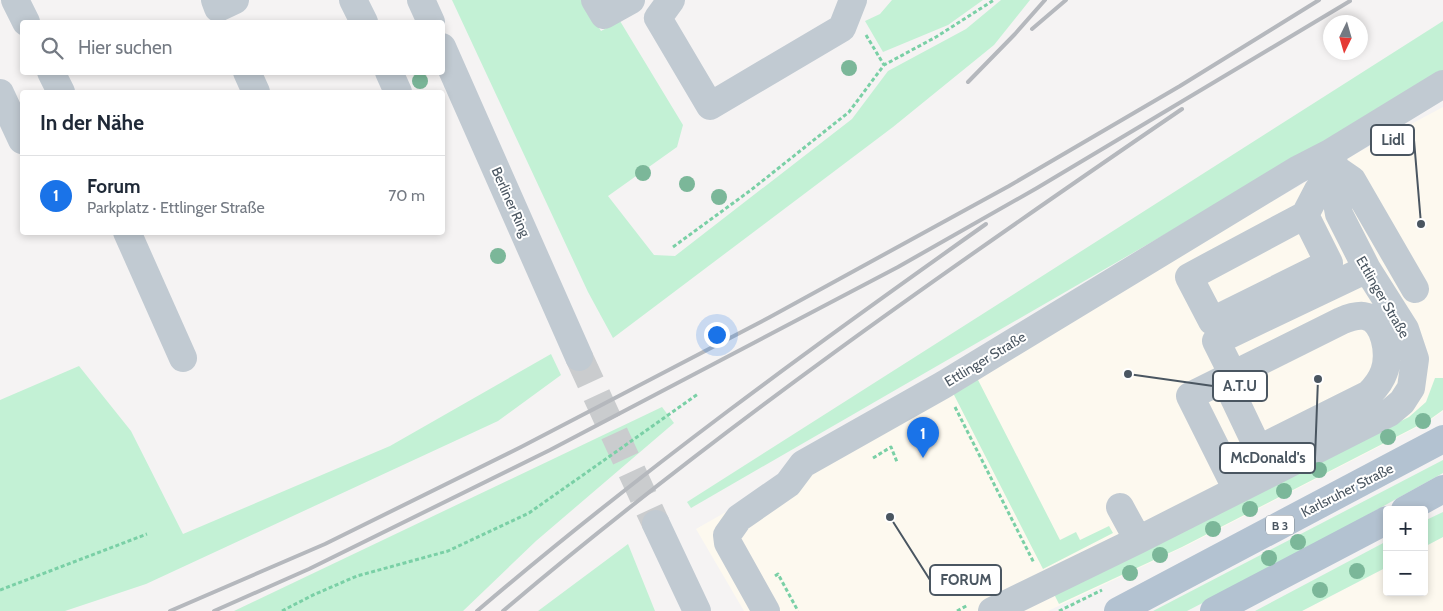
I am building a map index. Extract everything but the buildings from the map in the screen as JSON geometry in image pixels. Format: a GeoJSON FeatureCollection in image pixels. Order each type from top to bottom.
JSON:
{"type":"FeatureCollection","features":[{"type":"Feature","properties":{"kind":"main road","name":"Karlsruher Straße"},"geometry":{"type":"LineString","coordinates":[[1118,611],[1443,439]]}},
{"type":"Feature","properties":{"kind":"main road"},"geometry":{"type":"LineString","coordinates":[[1412,506],[1443,489]]}},
{"type":"Feature","properties":{"kind":"main road"},"geometry":{"type":"LineString","coordinates":[[1214,611],[1383,522]]}},
{"type":"Feature","properties":{"kind":"street"},"geometry":{"type":"LineString","coordinates":[[15,0],[25,20]]}},
{"type":"Feature","properties":{"kind":"street"},"geometry":{"type":"LineString","coordinates":[[353,0],[363,20]]}},
{"type":"Feature","properties":{"kind":"street"},"geometry":{"type":"LineString","coordinates":[[420,0],[430,20]]}},
{"type":"Feature","properties":{"kind":"street"},"geometry":{"type":"LineString","coordinates":[[595,0],[604,15],[631,0]]}},
{"type":"Feature","properties":{"kind":"street"},"geometry":{"type":"LineString","coordinates":[[671,0],[658,18],[710,106],[842,28],[853,0]]}},
{"type":"Feature","properties":{"kind":"street","name":"Berliner Ring"},"geometry":{"type":"LineString","coordinates":[[445,54],[580,356]]}},
{"type":"Feature","properties":{"kind":"street"},"geometry":{"type":"LineString","coordinates":[[52,75],[60,90]]}},
{"type":"Feature","properties":{"kind":"street"},"geometry":{"type":"LineString","coordinates":[[248,75],[255,90]]}},
{"type":"Feature","properties":{"kind":"street"},"geometry":{"type":"LineString","coordinates":[[390,75],[397,90]]}},
{"type":"Feature","properties":{"kind":"street","name":"Ettlinger Straße"},"geometry":{"type":"LineString","coordinates":[[766,611],[728,544],[727,535],[739,518],[788,484],[803,464],[943,385],[1297,170],[1333,161],[1443,84]]}},
{"type":"Feature","properties":{"kind":"street"},"geometry":{"type":"LineString","coordinates":[[0,93],[20,136]]}},
{"type":"Feature","properties":{"kind":"street"},"geometry":{"type":"LineString","coordinates":[[1362,260],[1328,263],[1212,321],[1189,277],[1305,215],[1333,161],[1352,180],[1415,289]]}},
{"type":"Feature","properties":{"kind":"street","name":"Ettlinger Straße"},"geometry":{"type":"LineString","coordinates":[[992,611],[1138,540],[1389,413],[1402,402],[1411,388],[1415,359],[1405,330],[1362,260],[1339,214],[1333,161]]}},
{"type":"Feature","properties":{"kind":"street"},"geometry":{"type":"LineString","coordinates":[[1305,215],[1328,263]]}},
{"type":"Feature","properties":{"kind":"street"},"geometry":{"type":"LineString","coordinates":[[128,235],[183,358]]}},
{"type":"Feature","properties":{"kind":"street"},"geometry":{"type":"LineString","coordinates":[[1237,490],[1190,396],[1229,377],[1354,316],[1364,316],[1373,320],[1381,330],[1385,343],[1385,370],[1378,386],[1370,394],[1267,445],[1260,445],[1254,440],[1229,377],[1216,341],[1362,260]]}},
{"type":"Feature","properties":{"kind":"street"},"geometry":{"type":"LineString","coordinates":[[1120,507],[1138,540]]}},
{"type":"Feature","properties":{"kind":"street"},"geometry":{"type":"LineString","coordinates":[[656,524],[697,611]]}},
{"type":"Feature","properties":{"kind":"path"},"geometry":{"type":"LineString","coordinates":[[673,247],[751,190],[849,112],[884,65],[936,37],[994,0]]}},
{"type":"Feature","properties":{"kind":"path"},"geometry":{"type":"LineString","coordinates":[[282,611],[313,594],[357,576],[448,551],[529,513],[698,394]]}},
{"type":"Feature","properties":{"kind":"path"},"geometry":{"type":"LineString","coordinates":[[956,408],[1032,558]]}},
{"type":"Feature","properties":{"kind":"path"},"geometry":{"type":"LineString","coordinates":[[873,458],[891,447],[897,462]]}},
{"type":"Feature","properties":{"kind":"path"},"geometry":{"type":"LineString","coordinates":[[0,590],[147,534]]}},
{"type":"Feature","properties":{"kind":"path"},"geometry":{"type":"LineString","coordinates":[[778,574],[798,611]]}},
{"type":"Feature","properties":{"kind":"shaded area"},"geometry":{"type":"Polygon","coordinates":[[[1443,107],[1443,411],[1429,421],[1190,544],[1048,611],[744,611],[696,529],[1359,152],[1443,107]]]}},
{"type":"Feature","properties":{"kind":"shaded area"},"geometry":{"type":"Polygon","coordinates":[[[1443,537],[1443,611],[1302,611],[1383,569],[1383,596],[1428,596],[1428,545],[1443,537]]]}},
{"type":"Feature","properties":{"kind":"green space"},"geometry":{"type":"Polygon","coordinates":[[[452,0],[582,0],[601,31],[620,21],[683,125],[677,147],[608,196],[654,255],[675,256],[852,119],[888,71],[966,29],[1001,0],[1030,0],[994,45],[893,127],[613,338],[588,292],[452,0]]]}},
{"type":"Feature","properties":{"kind":"green space"},"geometry":{"type":"Polygon","coordinates":[[[892,0],[983,0],[948,25],[883,52],[865,21],[880,14],[892,0]]]}},
{"type":"Feature","properties":{"kind":"green space"},"geometry":{"type":"Polygon","coordinates":[[[1443,21],[1443,70],[1299,157],[691,508],[687,502],[1443,21]]]}},
{"type":"Feature","properties":{"kind":"green space"},"geometry":{"type":"Polygon","coordinates":[[[551,354],[561,375],[498,421],[146,584],[65,611],[0,611],[0,400],[79,366],[131,431],[183,534],[390,446],[551,354]]]}},
{"type":"Feature","properties":{"kind":"green space"},"geometry":{"type":"Polygon","coordinates":[[[977,378],[1060,540],[1076,532],[1080,540],[1109,526],[1113,533],[1043,569],[952,391],[977,378]]]}},
{"type":"Feature","properties":{"kind":"green space"},"geometry":{"type":"Polygon","coordinates":[[[1435,378],[1443,378],[1443,410],[1429,420],[1182,547],[1059,604],[1054,594],[1409,417],[1426,402],[1435,378]]]}},
{"type":"Feature","properties":{"kind":"green space"},"geometry":{"type":"Polygon","coordinates":[[[662,407],[674,423],[536,541],[463,611],[234,611],[662,407]]]}},
{"type":"Feature","properties":{"kind":"green space"},"geometry":{"type":"Polygon","coordinates":[[[1443,460],[1443,473],[1290,558],[1187,611],[1153,611],[1443,460]]]}},
{"type":"Feature","properties":{"kind":"green space"},"geometry":{"type":"Polygon","coordinates":[[[1443,512],[1443,537],[1428,545],[1428,519],[1443,512]]]}},
{"type":"Feature","properties":{"kind":"green space"},"geometry":{"type":"Polygon","coordinates":[[[1383,543],[1383,569],[1302,611],[1255,611],[1383,543]]]}},
{"type":"Feature","properties":{"kind":"green space"},"geometry":{"type":"Polygon","coordinates":[[[628,544],[655,611],[538,611],[628,544]]]}},
{"type":"Feature","properties":{"kind":"tunnel"},"geometry":{"type":"LineString","coordinates":[[579,357],[656,524]]}},
{"type":"Feature","properties":{"kind":"railway"},"geometry":{"type":"LineString","coordinates":[[968,82],[1045,0]]}},
{"type":"Feature","properties":{"kind":"railway"},"geometry":{"type":"LineString","coordinates":[[1032,29],[1066,0]]}},
{"type":"Feature","properties":{"kind":"railway"},"geometry":{"type":"LineString","coordinates":[[170,611],[325,544],[521,447],[770,317],[1009,186],[1180,86],[1319,0]]}},
{"type":"Feature","properties":{"kind":"railway"},"geometry":{"type":"LineString","coordinates":[[214,611],[309,569],[550,450],[898,267],[1037,188],[1350,1]]}},
{"type":"Feature","properties":{"kind":"railway"},"geometry":{"type":"LineString","coordinates":[[503,611],[667,478],[836,351],[1182,109]]}},
{"type":"Feature","properties":{"kind":"railway"},"geometry":{"type":"LineString","coordinates":[[477,611],[601,509],[727,412],[986,224]]}},
{"type":"Feature","properties":{"kind":"place","name":"Lidl"},"geometry":{"type":"Point","coordinates":[1421,224]}},
{"type":"Feature","properties":{"kind":"place","name":"A.T.U"},"geometry":{"type":"Point","coordinates":[1128,374]}},
{"type":"Feature","properties":{"kind":"place","name":"McDonald's"},"geometry":{"type":"Point","coordinates":[1318,379]}},
{"type":"Feature","properties":{"kind":"place","name":"Forum"},"geometry":{"type":"Point","coordinates":[923,458]}},
{"type":"Feature","properties":{"kind":"place","name":"FORUM"},"geometry":{"type":"Point","coordinates":[890,517]}}]}
